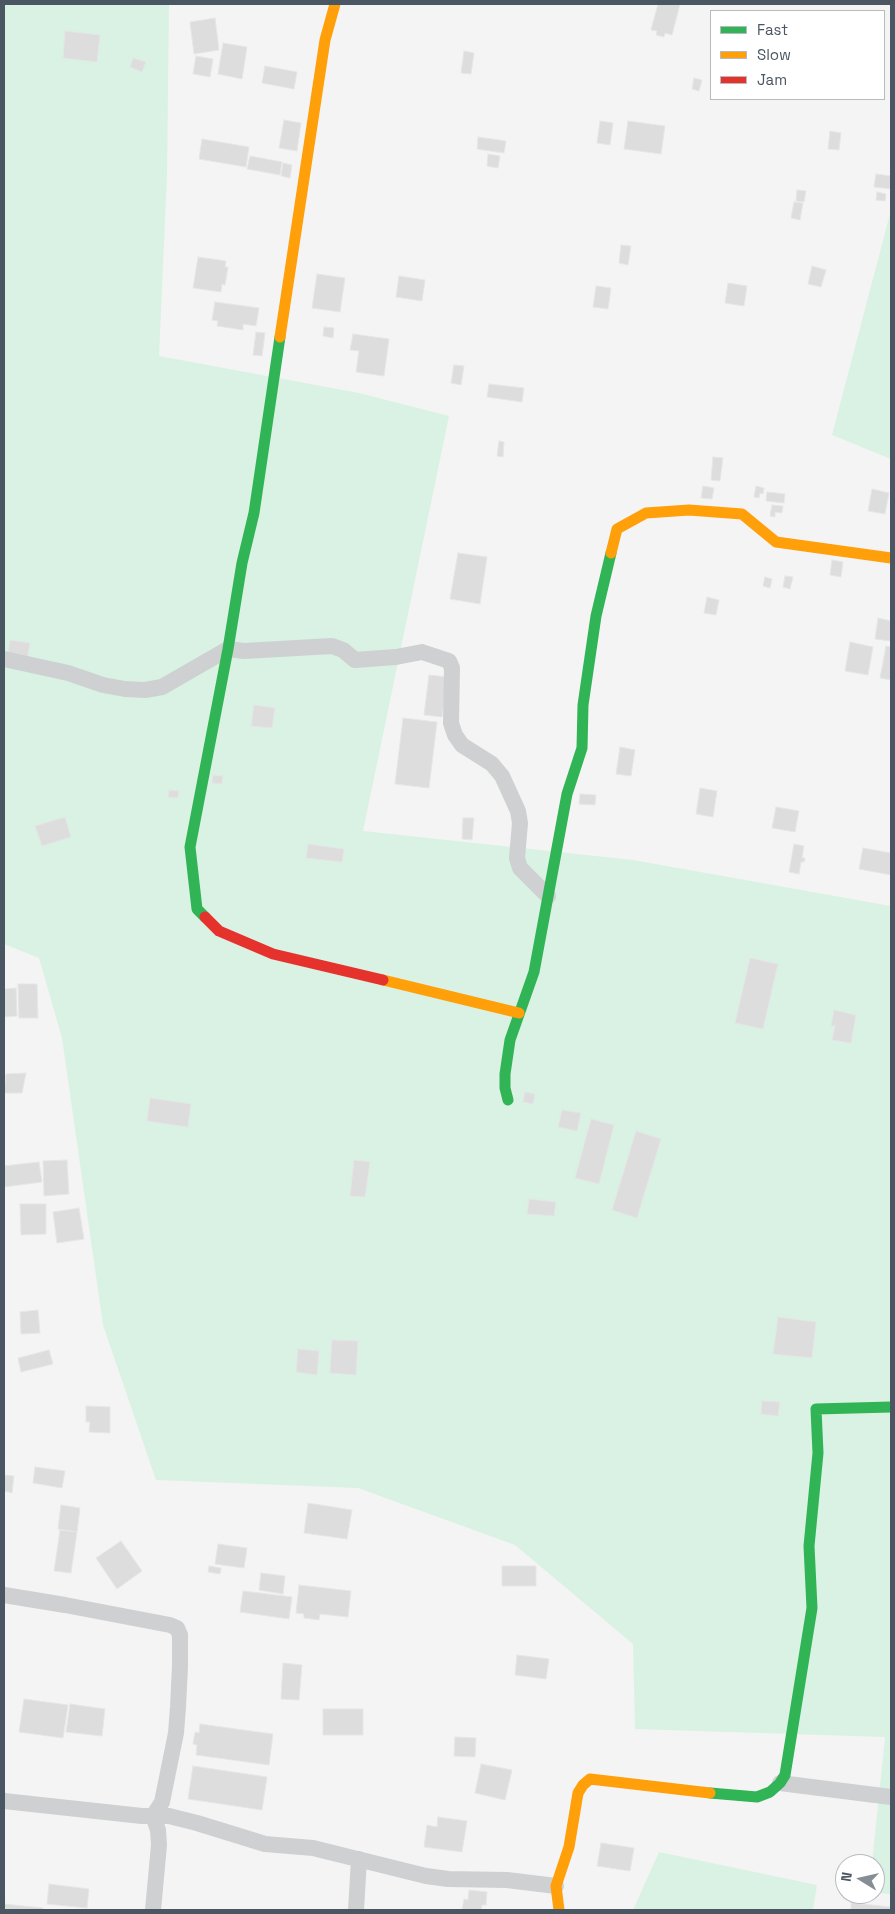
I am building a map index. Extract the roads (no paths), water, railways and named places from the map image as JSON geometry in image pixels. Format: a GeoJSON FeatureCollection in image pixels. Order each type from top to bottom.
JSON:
{"type":"FeatureCollection","features":[{"type":"Feature","properties":{"kind":"street"},"geometry":{"type":"LineString","coordinates":[[335,4],[325,40],[254,513],[242,563],[228,650],[190,847],[197,909],[219,931],[273,954],[519,1013]]}},
{"type":"Feature","properties":{"kind":"street"},"geometry":{"type":"LineString","coordinates":[[508,1100],[505,1088],[505,1074],[510,1040],[534,972],[567,794],[582,748],[583,705],[596,616],[617,529],[646,513],[689,510],[742,514],[776,542],[891,558]]}},
{"type":"Feature","properties":{"kind":"street"},"geometry":{"type":"LineString","coordinates":[[4,659],[68,672],[84,679],[125,689],[145,690],[162,687],[228,650],[244,651],[332,646],[342,650],[355,660],[396,657],[422,652],[449,661],[452,668],[451,723],[455,735],[462,745],[492,764],[502,776],[518,811],[520,824],[517,858],[520,868],[548,896]]}},
{"type":"Feature","properties":{"kind":"street"},"geometry":{"type":"LineString","coordinates":[[558,1910],[556,1886],[569,1847],[578,1793],[590,1779],[742,1797],[757,1797],[770,1792],[780,1783],[785,1775],[788,1760],[812,1608],[809,1546],[818,1453],[816,1409],[891,1407]]}},
{"type":"Feature","properties":{"kind":"street"},"geometry":{"type":"LineString","coordinates":[[4,1595],[170,1625],[176,1628],[180,1635],[176,1732],[158,1830],[159,1845],[153,1910]]}},
{"type":"Feature","properties":{"kind":"street"},"geometry":{"type":"LineString","coordinates":[[780,1783],[891,1797]]}},
{"type":"Feature","properties":{"kind":"street"},"geometry":{"type":"LineString","coordinates":[[4,1800],[161,1812],[265,1844],[313,1848],[426,1876],[448,1879],[486,1878],[556,1886]]}},
{"type":"Feature","properties":{"kind":"street"},"geometry":{"type":"LineString","coordinates":[[356,1910],[359,1859]]}}]}
